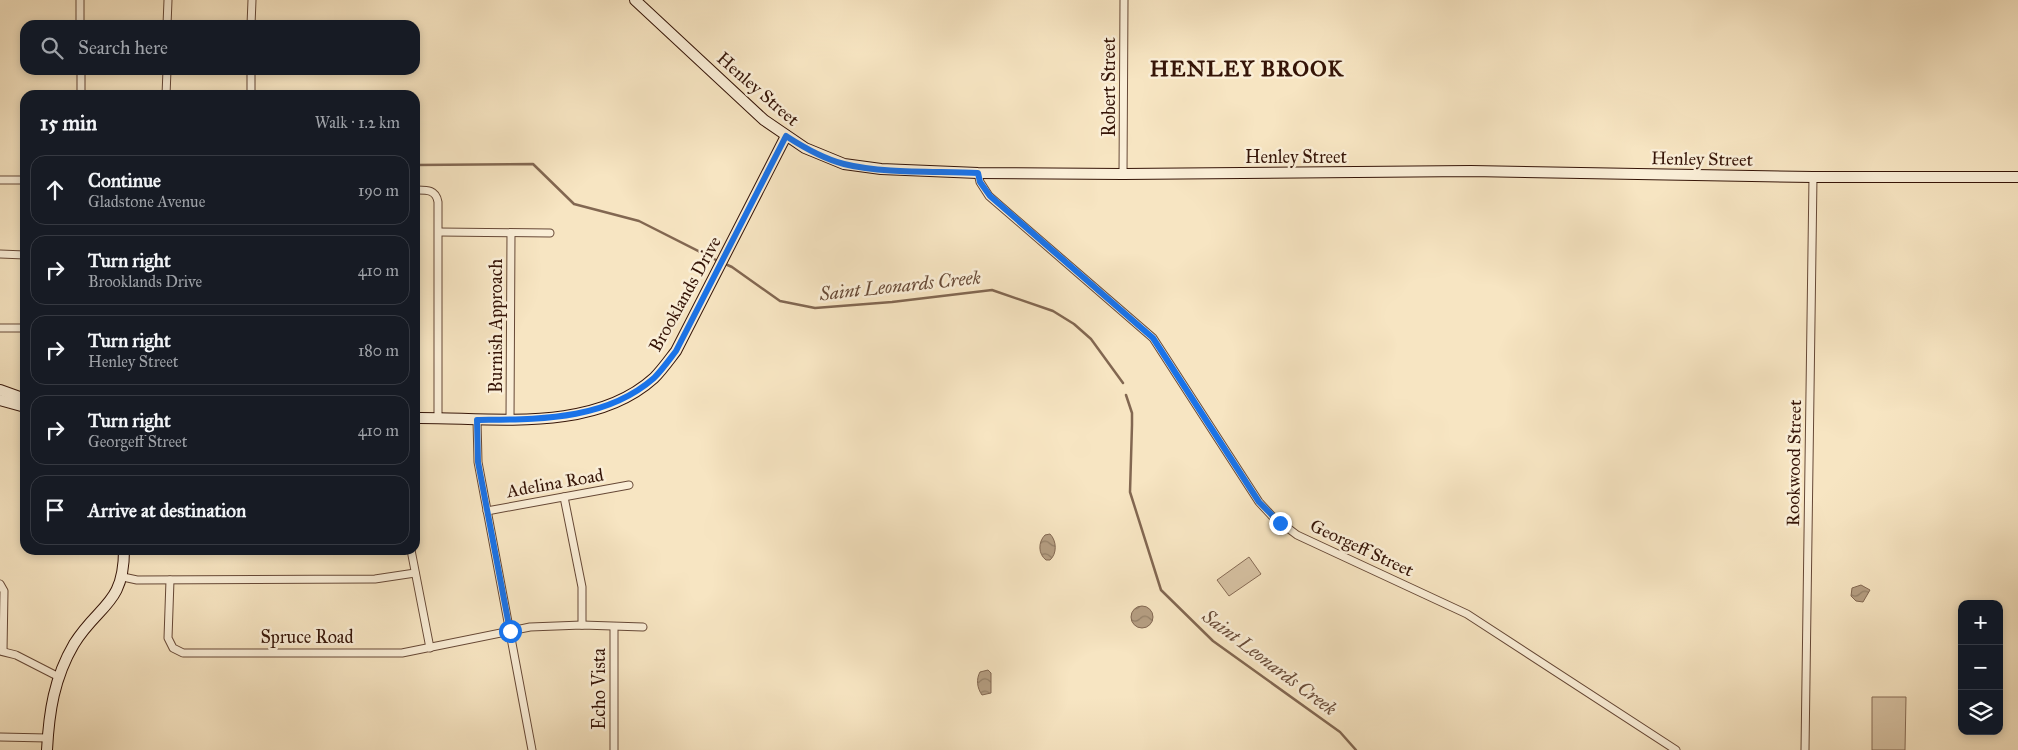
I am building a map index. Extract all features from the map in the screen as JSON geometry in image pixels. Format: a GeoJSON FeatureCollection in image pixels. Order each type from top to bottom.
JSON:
{"type":"FeatureCollection","features":[{"type":"Feature","properties":{"kind":"street"},"geometry":{"type":"LineString","coordinates":[[80,0],[80,20]]}},
{"type":"Feature","properties":{"kind":"street"},"geometry":{"type":"LineString","coordinates":[[167,20],[168,0]]}},
{"type":"Feature","properties":{"kind":"street"},"geometry":{"type":"LineString","coordinates":[[252,0],[252,20]]}},
{"type":"Feature","properties":{"kind":"street","name":"Henley Street"},"geometry":{"type":"LineString","coordinates":[[634,0],[764,120],[786,136],[805,148],[844,164],[881,169],[978,173],[1471,172],[1813,177],[2018,177]]}},
{"type":"Feature","properties":{"kind":"street","name":"Robert Street"},"geometry":{"type":"LineString","coordinates":[[1123,174],[1124,0]]}},
{"type":"Feature","properties":{"kind":"street"},"geometry":{"type":"LineString","coordinates":[[81,75],[81,90]]}},
{"type":"Feature","properties":{"kind":"street"},"geometry":{"type":"LineString","coordinates":[[166,90],[167,75]]}},
{"type":"Feature","properties":{"kind":"street"},"geometry":{"type":"LineString","coordinates":[[251,75],[251,90]]}},
{"type":"Feature","properties":{"kind":"street","name":"Brooklands Drive"},"geometry":{"type":"LineString","coordinates":[[420,418],[477,420],[555,418],[604,406],[631,394],[654,378],[676,351],[786,136]]}},
{"type":"Feature","properties":{"kind":"street","name":"Georgeff Street"},"geometry":{"type":"LineString","coordinates":[[978,173],[980,182],[990,196],[1153,338],[1259,502],[1272,516],[1297,534],[1467,614],[1676,750]]}},
{"type":"Feature","properties":{"kind":"street","name":"Rookwood Street"},"geometry":{"type":"LineString","coordinates":[[1805,750],[1813,177]]}},
{"type":"Feature","properties":{"kind":"street"},"geometry":{"type":"LineString","coordinates":[[0,180],[20,180]]}},
{"type":"Feature","properties":{"kind":"street"},"geometry":{"type":"LineString","coordinates":[[420,190],[430,190],[435,193],[438,202],[438,418]]}},
{"type":"Feature","properties":{"kind":"street"},"geometry":{"type":"LineString","coordinates":[[439,232],[550,233]]}},
{"type":"Feature","properties":{"kind":"street","name":"Burnish Approach"},"geometry":{"type":"LineString","coordinates":[[510,419],[511,233]]}},
{"type":"Feature","properties":{"kind":"street"},"geometry":{"type":"LineString","coordinates":[[0,254],[20,254]]}},
{"type":"Feature","properties":{"kind":"street"},"geometry":{"type":"LineString","coordinates":[[0,328],[20,328]]}},
{"type":"Feature","properties":{"kind":"street"},"geometry":{"type":"LineString","coordinates":[[0,390],[20,397]]}},
{"type":"Feature","properties":{"kind":"street"},"geometry":{"type":"LineString","coordinates":[[0,400],[20,406]]}},
{"type":"Feature","properties":{"kind":"street"},"geometry":{"type":"LineString","coordinates":[[477,420],[478,462],[532,750]]}},
{"type":"Feature","properties":{"kind":"street","name":"Adelina Road"},"geometry":{"type":"LineString","coordinates":[[487,511],[629,484]]}},
{"type":"Feature","properties":{"kind":"street"},"geometry":{"type":"LineString","coordinates":[[564,497],[582,587],[582,625]]}},
{"type":"Feature","properties":{"kind":"street"},"geometry":{"type":"LineString","coordinates":[[0,737],[48,745],[52,696],[59,677],[73,646],[115,595],[123,577],[124,555]]}},
{"type":"Feature","properties":{"kind":"street"},"geometry":{"type":"LineString","coordinates":[[412,555],[430,648]]}},
{"type":"Feature","properties":{"kind":"street"},"geometry":{"type":"LineString","coordinates":[[123,577],[137,580],[375,579],[415,572]]}},
{"type":"Feature","properties":{"kind":"street","name":"Spruce Road"},"geometry":{"type":"LineString","coordinates":[[170,580],[168,638],[173,648],[183,652],[402,653],[530,627],[582,625],[643,627]]}},
{"type":"Feature","properties":{"kind":"street"},"geometry":{"type":"LineString","coordinates":[[0,584],[4,591],[2,651],[16,655],[59,677]]}},
{"type":"Feature","properties":{"kind":"street","name":"Echo Vista"},"geometry":{"type":"LineString","coordinates":[[614,627],[614,750]]}},
{"type":"Feature","properties":{"kind":"shaded area"},"geometry":{"type":"Polygon","coordinates":[[[1249,557],[1261,574],[1229,596],[1217,580],[1249,557]]]}},
{"type":"Feature","properties":{"kind":"shaded area"},"geometry":{"type":"Polygon","coordinates":[[[1872,697],[1906,697],[1905,750],[1872,750],[1872,697]]]}},
{"type":"Feature","properties":{"kind":"water"},"geometry":{"type":"Polygon","coordinates":[[[1050,534],[1054,540],[1055,551],[1050,560],[1046,560],[1041,555],[1040,544],[1045,535],[1050,534]]]}},
{"type":"Feature","properties":{"kind":"water"},"geometry":{"type":"Polygon","coordinates":[[[1861,585],[1870,590],[1863,602],[1856,601],[1851,596],[1852,588],[1861,585]]]}},
{"type":"Feature","properties":{"kind":"water"},"geometry":{"type":"Polygon","coordinates":[[[1142,606],[1150,609],[1153,617],[1150,625],[1142,628],[1134,625],[1131,617],[1134,609],[1142,606]]]}},
{"type":"Feature","properties":{"kind":"water"},"geometry":{"type":"Polygon","coordinates":[[[988,670],[991,673],[991,693],[982,695],[978,686],[978,678],[980,672],[988,670]]]}},
{"type":"Feature","properties":{"kind":"waterway","name":"Saint Leonards Creek"},"geometry":{"type":"LineString","coordinates":[[420,165],[533,164],[574,204],[639,221],[718,261]]}},
{"type":"Feature","properties":{"kind":"waterway","name":"Saint Leonards Creek"},"geometry":{"type":"LineString","coordinates":[[723,263],[732,267],[780,301],[815,308],[892,302],[992,290],[1053,311],[1074,324],[1091,339],[1123,383]]}},
{"type":"Feature","properties":{"kind":"waterway","name":"Saint Leonards Creek"},"geometry":{"type":"LineString","coordinates":[[1126,395],[1132,413],[1130,492],[1161,590],[1213,641],[1340,732],[1356,750]]}},
{"type":"Feature","properties":{"kind":"district","name":"HENLEY BROOK"},"geometry":{"type":"Point","coordinates":[1247,68]}},
{"type":"Feature","properties":{"kind":"route"},"geometry":{"type":"LineString","coordinates":[[510,631],[478,462],[477,420],[555,418],[575,414],[604,406],[631,394],[654,378],[676,351],[786,136],[805,148],[844,164],[881,169],[978,173],[980,182],[990,196],[1144,328],[1153,338],[1259,502],[1280,523]]}}]}
